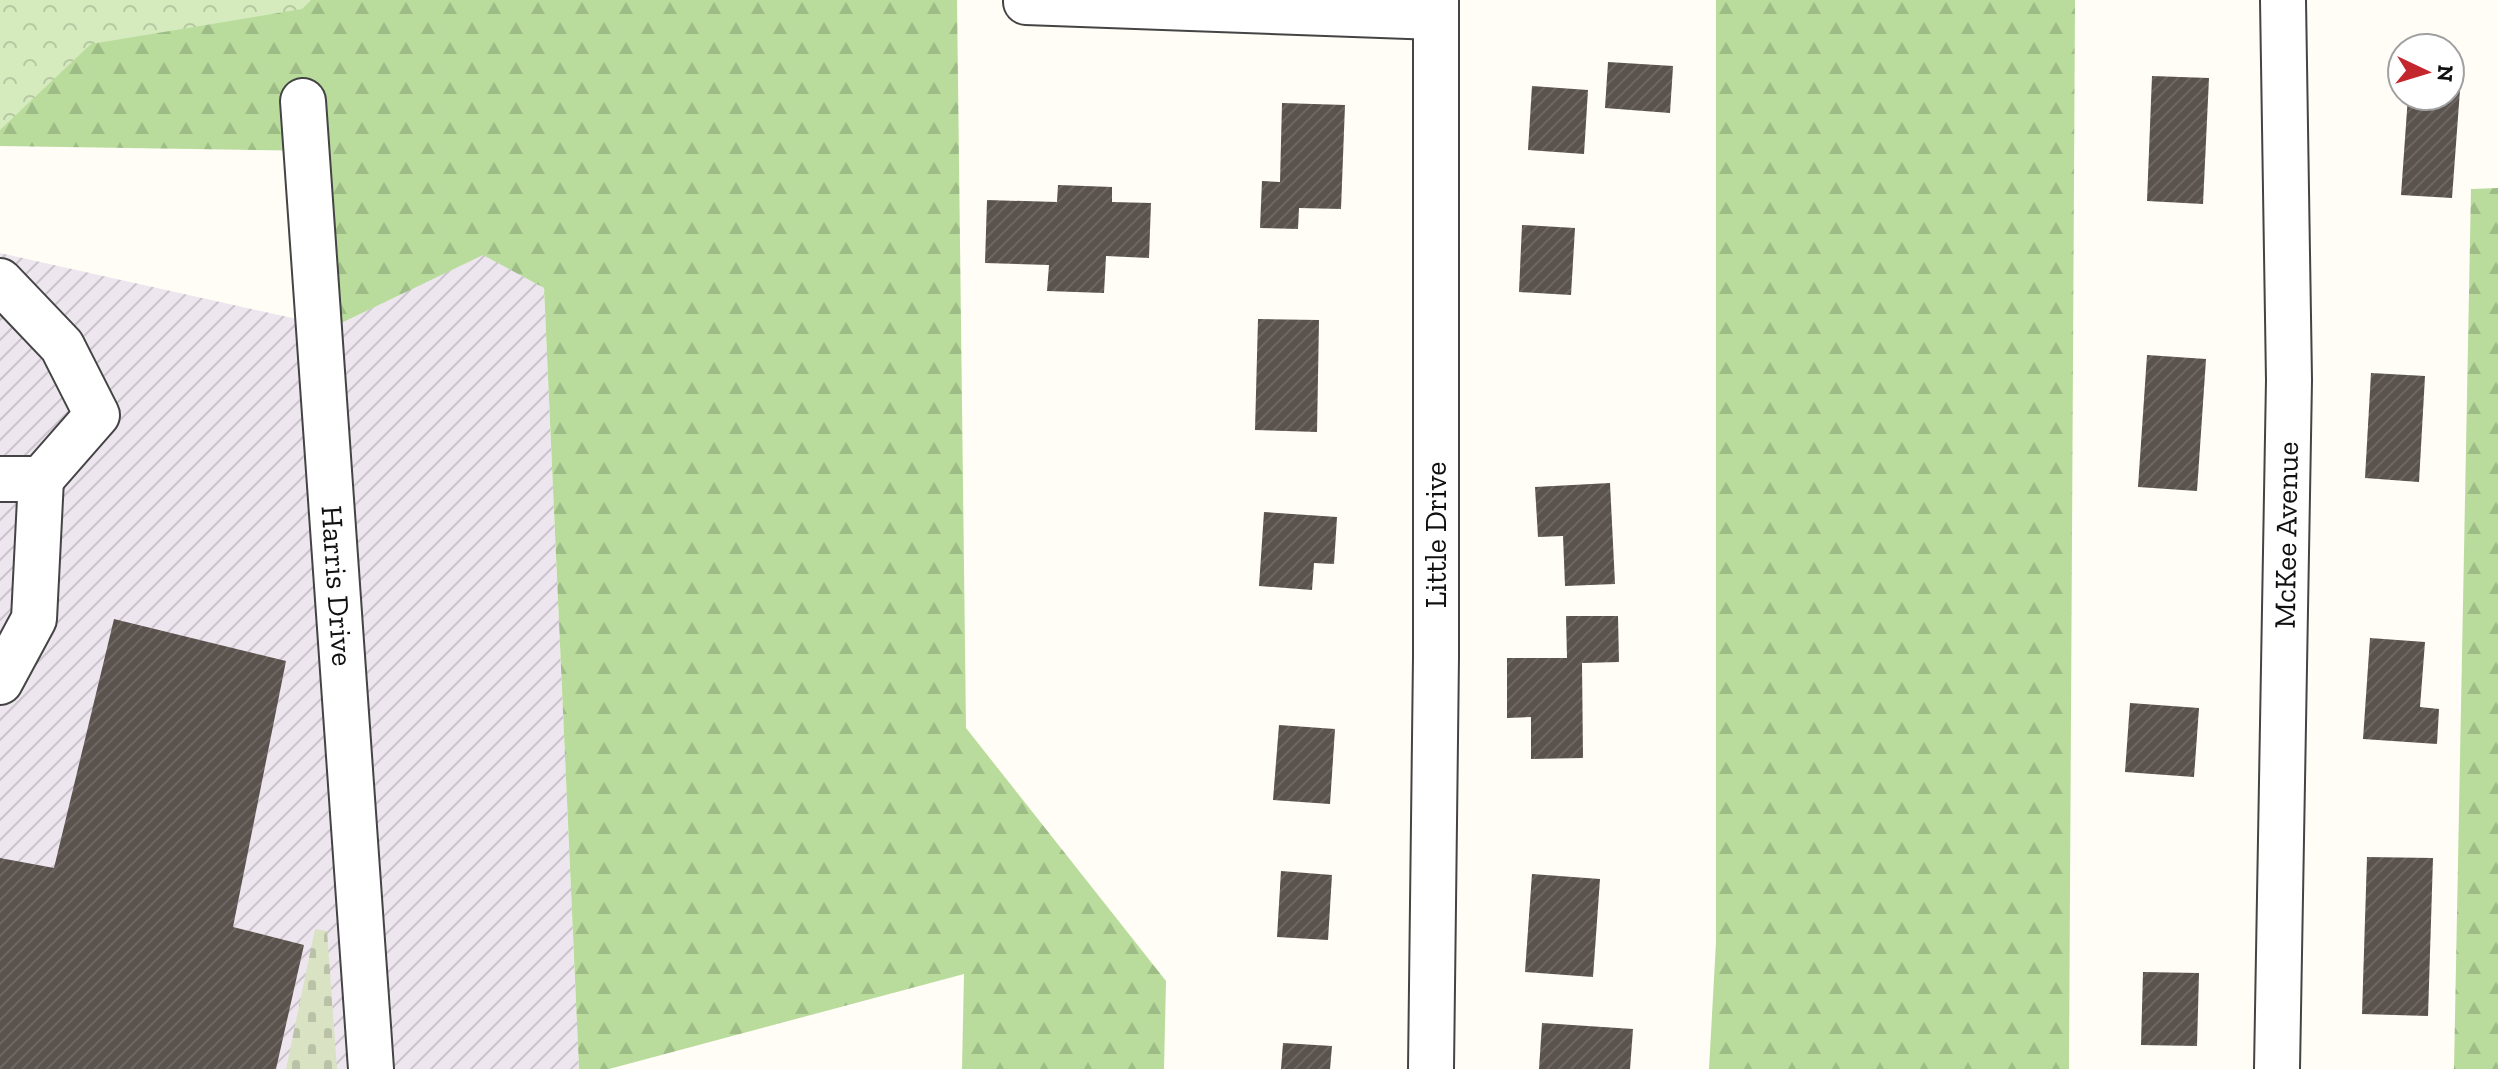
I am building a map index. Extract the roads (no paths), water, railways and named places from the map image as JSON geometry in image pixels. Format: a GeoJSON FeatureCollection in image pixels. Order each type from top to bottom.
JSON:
{"type":"FeatureCollection","features":[{"type":"Feature","properties":{"kind":"street","name":"McKee Avenue"},"geometry":{"type":"LineString","coordinates":[[2277,1069],[2289,380],[2283,0]]}},
{"type":"Feature","properties":{"kind":"street"},"geometry":{"type":"LineString","coordinates":[[1026,2],[1436,8]]}},
{"type":"Feature","properties":{"kind":"street","name":"Little Drive"},"geometry":{"type":"LineString","coordinates":[[1431,1069],[1436,657],[1436,8]]}},
{"type":"Feature","properties":{"kind":"street","name":"Harris Drive"},"geometry":{"type":"LineString","coordinates":[[303,101],[371,1069]]}},
{"type":"Feature","properties":{"kind":"street"},"geometry":{"type":"LineString","coordinates":[[0,281],[62,346],[97,415],[20,479],[34,619],[0,682]]}}]}
